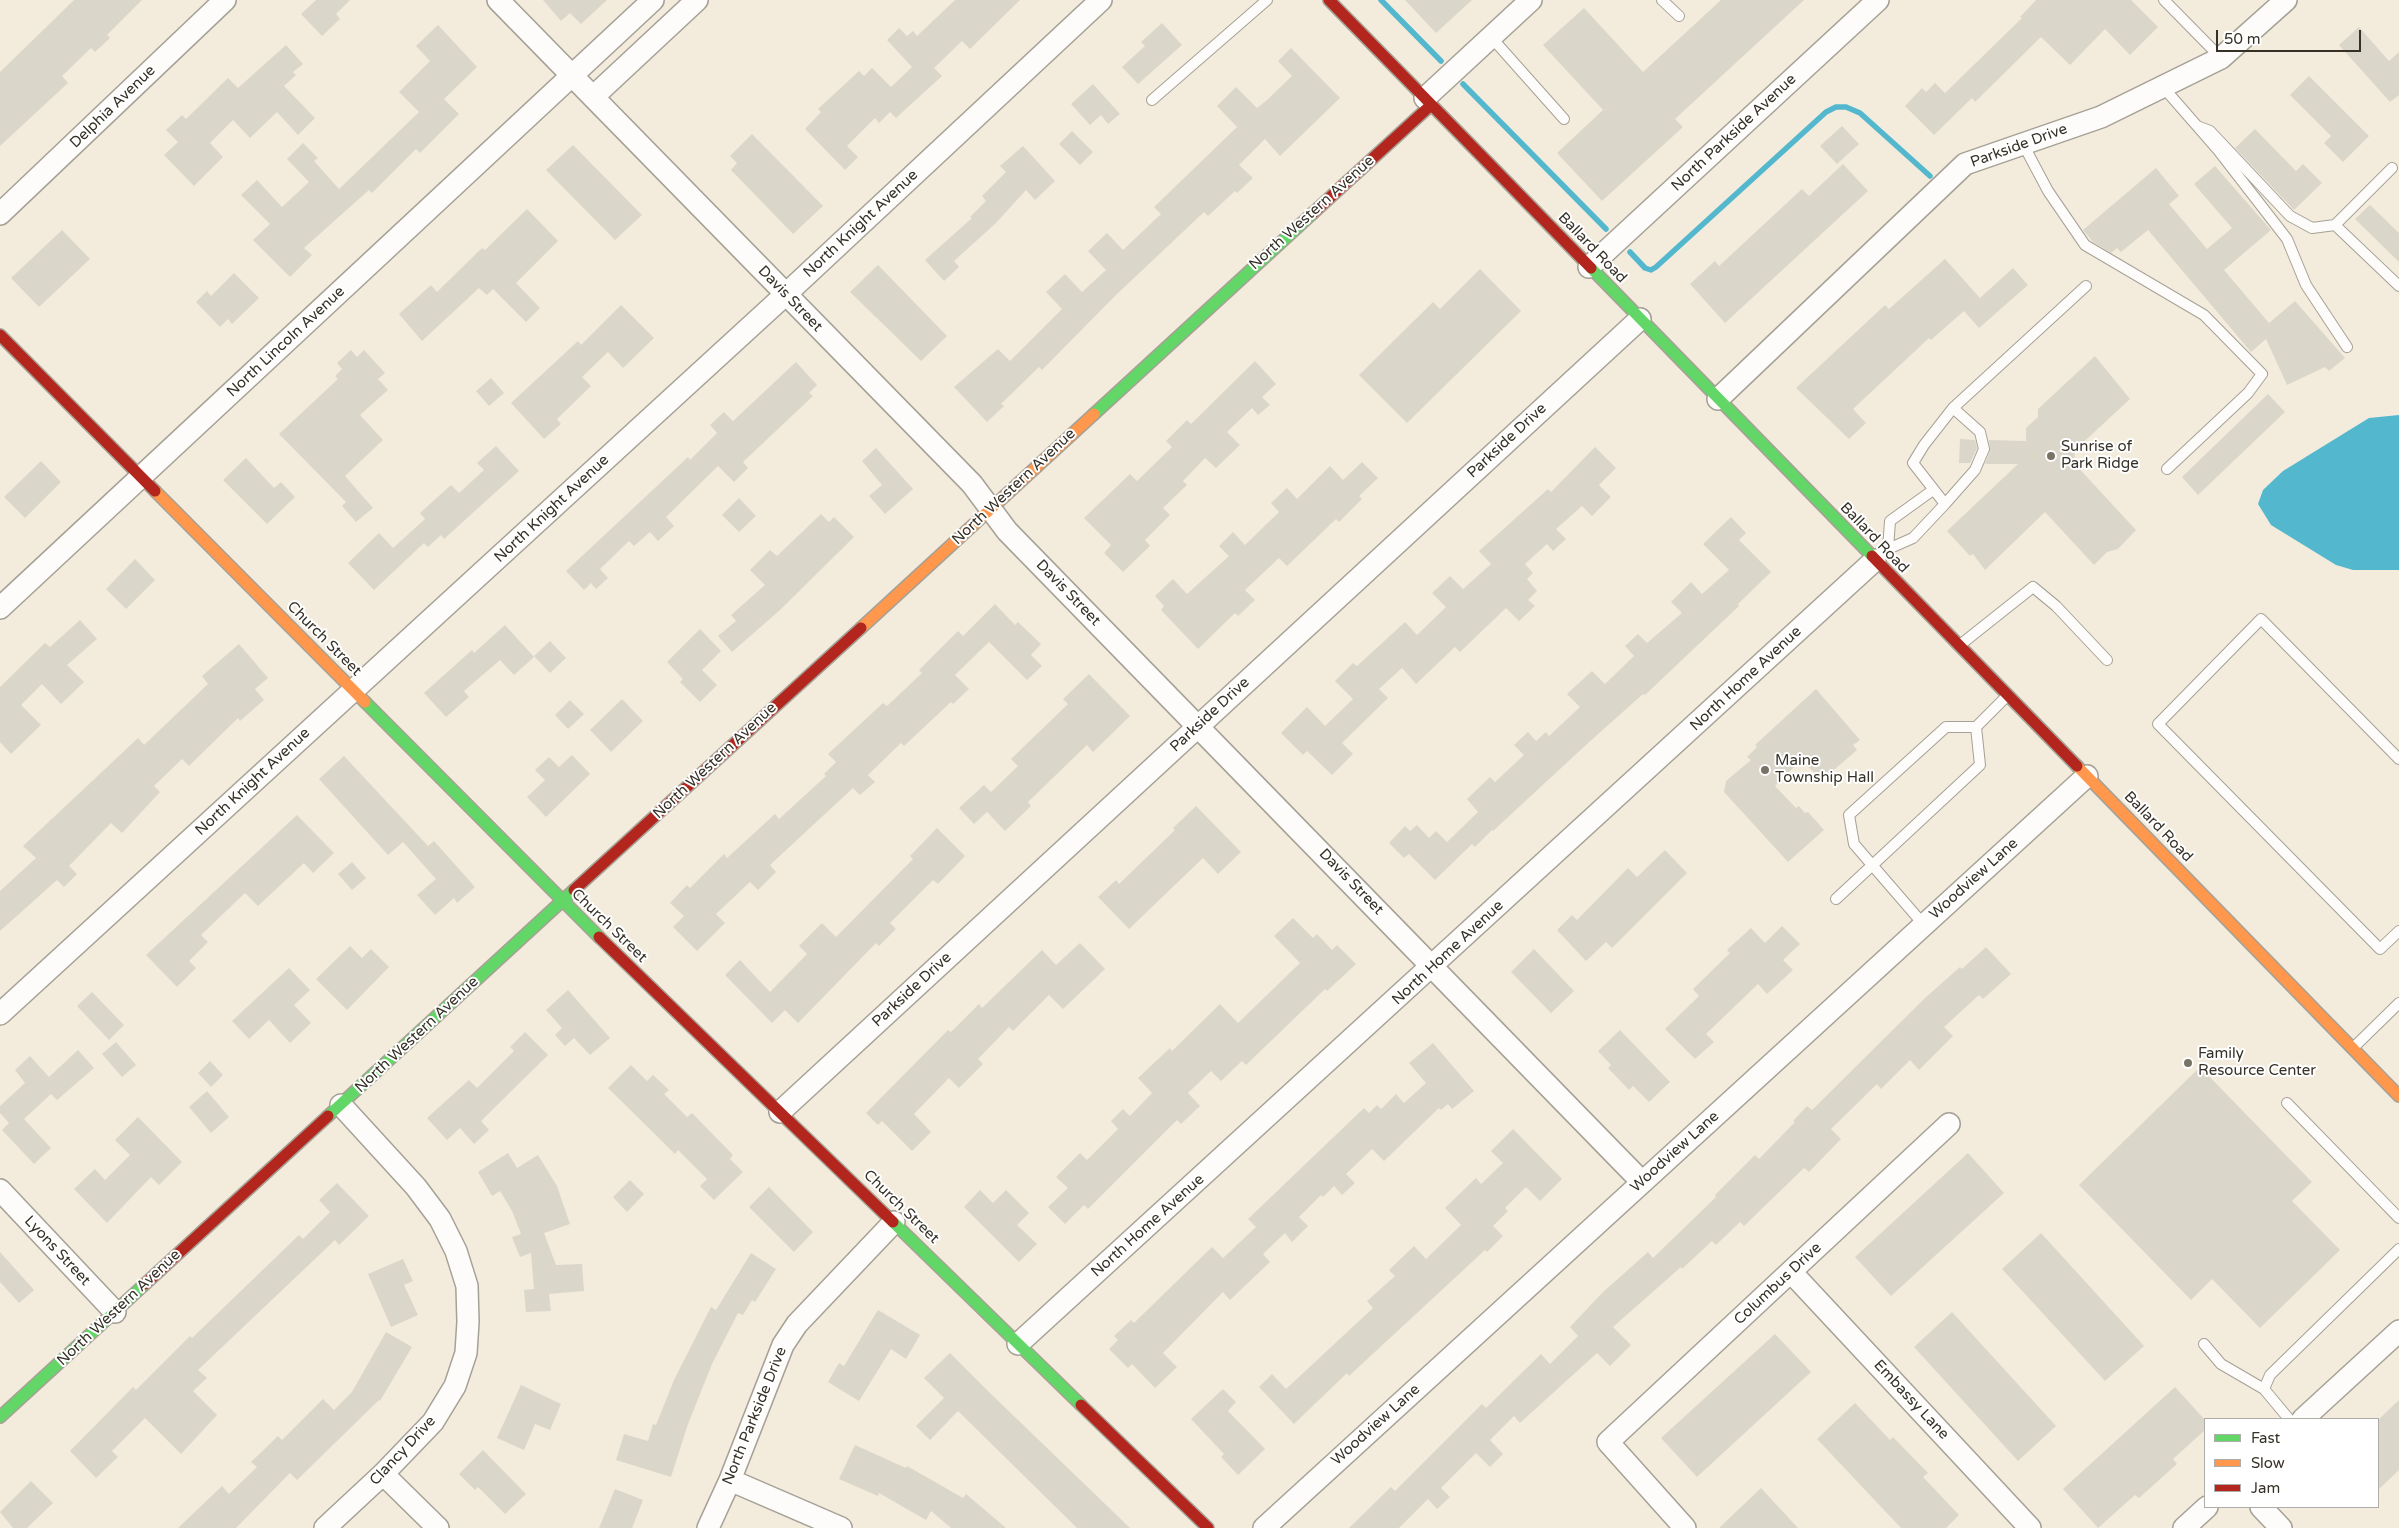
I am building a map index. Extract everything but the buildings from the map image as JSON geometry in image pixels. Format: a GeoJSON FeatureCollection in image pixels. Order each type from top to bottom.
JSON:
{"type":"FeatureCollection","features":[{"type":"Feature","properties":{"kind":"street","name":"Delphia Avenue"},"geometry":{"type":"LineString","coordinates":[[0,214],[225,0]]}},
{"type":"Feature","properties":{"kind":"street","name":"Davis Street"},"geometry":{"type":"LineString","coordinates":[[498,0],[972,484],[1007,531],[1642,1182]]}},
{"type":"Feature","properties":{"kind":"street","name":"North Lincoln Avenue"},"geometry":{"type":"LineString","coordinates":[[0,608],[653,0]]}},
{"type":"Feature","properties":{"kind":"street"},"geometry":{"type":"LineString","coordinates":[[593,97],[697,0]]}},
{"type":"Feature","properties":{"kind":"street","name":"North Knight Avenue"},"geometry":{"type":"LineString","coordinates":[[0,1014],[786,294],[1101,0]]}},
{"type":"Feature","properties":{"kind":"street","name":"Ballard Road"},"geometry":{"type":"LineString","coordinates":[[1328,0],[1718,399],[1881,554],[1959,646],[2399,1096]]}},
{"type":"Feature","properties":{"kind":"street","name":"North Western Avenue"},"geometry":{"type":"LineString","coordinates":[[0,1417],[990,509],[1428,101],[1491,37],[1531,0]]}},
{"type":"Feature","properties":{"kind":"street","name":"North Parkside Avenue"},"geometry":{"type":"LineString","coordinates":[[1589,267],[1878,0]]}},
{"type":"Feature","properties":{"kind":"street","name":"Parkside Drive"},"geometry":{"type":"LineString","coordinates":[[1718,399],[1965,164],[2101,117],[2221,58],[2280,2]]}},
{"type":"Feature","properties":{"kind":"street","name":"Parkside Drive"},"geometry":{"type":"LineString","coordinates":[[780,1112],[1640,318]]}},
{"type":"Feature","properties":{"kind":"street","name":"Church Street"},"geometry":{"type":"LineString","coordinates":[[0,335],[562,901],[1208,1528]]}},
{"type":"Feature","properties":{"kind":"street","name":"North Home Avenue"},"geometry":{"type":"LineString","coordinates":[[1018,1344],[1881,554]]}},
{"type":"Feature","properties":{"kind":"street","name":"Woodview Lane"},"geometry":{"type":"LineString","coordinates":[[1264,1528],[2087,776]]}},
{"type":"Feature","properties":{"kind":"street","name":"Clancy Drive"},"geometry":{"type":"LineString","coordinates":[[325,1528],[383,1474],[434,1422],[455,1386],[466,1353],[467,1286],[456,1251],[440,1219],[416,1187],[340,1105]]}},
{"type":"Feature","properties":{"kind":"street","name":"Columbus Drive"},"geometry":{"type":"LineString","coordinates":[[1685,1528],[1608,1442],[1948,1124]]}},
{"type":"Feature","properties":{"kind":"street","name":"Lyons Street"},"geometry":{"type":"LineString","coordinates":[[0,1190],[115,1312]]}},
{"type":"Feature","properties":{"kind":"street","name":"North Parkside Drive"},"geometry":{"type":"LineString","coordinates":[[708,1528],[730,1480],[784,1345],[797,1324],[894,1222]]}},
{"type":"Feature","properties":{"kind":"street","name":"Embassy Lane"},"geometry":{"type":"LineString","coordinates":[[1791,1272],[2030,1528]]}},
{"type":"Feature","properties":{"kind":"street"},"geometry":{"type":"LineString","coordinates":[[2304,1418],[2399,1331]]}},
{"type":"Feature","properties":{"kind":"street"},"geometry":{"type":"LineString","coordinates":[[383,1474],[438,1528]]}},
{"type":"Feature","properties":{"kind":"street"},"geometry":{"type":"LineString","coordinates":[[730,1480],[841,1528]]}},
{"type":"Feature","properties":{"kind":"street"},"geometry":{"type":"LineString","coordinates":[[2184,1528],[2206,1508]]}},
{"type":"Feature","properties":{"kind":"street"},"geometry":{"type":"LineString","coordinates":[[2262,1508],[2281,1528]]}},
{"type":"Feature","properties":{"kind":"lane"},"geometry":{"type":"LineString","coordinates":[[1152,100],[1267,0]]}},
{"type":"Feature","properties":{"kind":"lane"},"geometry":{"type":"LineString","coordinates":[[1662,0],[1679,16]]}},
{"type":"Feature","properties":{"kind":"lane"},"geometry":{"type":"LineString","coordinates":[[2164,0],[2221,58]]}},
{"type":"Feature","properties":{"kind":"lane"},"geometry":{"type":"LineString","coordinates":[[1491,37],[1564,119]]}},
{"type":"Feature","properties":{"kind":"lane"},"geometry":{"type":"LineString","coordinates":[[2163,87],[2286,239],[2306,285],[2347,347]]}},
{"type":"Feature","properties":{"kind":"lane"},"geometry":{"type":"LineString","coordinates":[[2196,126],[2210,131],[2290,216],[2312,228],[2335,225],[2392,168]]}},
{"type":"Feature","properties":{"kind":"lane"},"geometry":{"type":"LineString","coordinates":[[2023,144],[2048,192],[2085,244],[2204,316],[2262,374],[2248,393],[2167,469]]}},
{"type":"Feature","properties":{"kind":"lane"},"geometry":{"type":"LineString","coordinates":[[2335,225],[2399,286]]}},
{"type":"Feature","properties":{"kind":"lane"},"geometry":{"type":"LineString","coordinates":[[1945,504],[1913,462],[1953,408],[2086,286]]}},
{"type":"Feature","properties":{"kind":"lane"},"geometry":{"type":"LineString","coordinates":[[1881,554],[1913,538],[1975,470],[1984,449],[1980,432],[1953,408]]}},
{"type":"Feature","properties":{"kind":"lane"},"geometry":{"type":"LineString","coordinates":[[1881,554],[1890,521],[1933,490]]}},
{"type":"Feature","properties":{"kind":"lane"},"geometry":{"type":"LineString","coordinates":[[1959,646],[2033,587],[2056,606],[2106,660]]}},
{"type":"Feature","properties":{"kind":"lane"},"geometry":{"type":"LineString","coordinates":[[2399,759],[2261,619],[2158,724],[2380,949],[2399,931]]}},
{"type":"Feature","properties":{"kind":"lane"},"geometry":{"type":"LineString","coordinates":[[1924,925],[1854,844],[1849,815],[1946,727],[1976,727],[2008,696]]}},
{"type":"Feature","properties":{"kind":"lane"},"geometry":{"type":"LineString","coordinates":[[1836,899],[1980,766],[1976,727]]}},
{"type":"Feature","properties":{"kind":"lane"},"geometry":{"type":"LineString","coordinates":[[2352,1048],[2399,1003]]}},
{"type":"Feature","properties":{"kind":"lane"},"geometry":{"type":"LineString","coordinates":[[2287,1103],[2399,1218]]}},
{"type":"Feature","properties":{"kind":"lane"},"geometry":{"type":"LineString","coordinates":[[2264,1389],[2270,1375],[2399,1249]]}},
{"type":"Feature","properties":{"kind":"lane"},"geometry":{"type":"LineString","coordinates":[[2204,1344],[2220,1364],[2264,1389],[2289,1418]]}},
{"type":"Feature","properties":{"kind":"water"},"geometry":{"type":"Polygon","coordinates":[[[2399,415],[2399,570],[2353,570],[2336,565],[2271,525],[2258,504],[2263,490],[2283,471],[2369,418],[2399,415]]]}},
{"type":"Feature","properties":{"kind":"waterway"},"geometry":{"type":"LineString","coordinates":[[1381,0],[1441,61]]}},
{"type":"Feature","properties":{"kind":"waterway"},"geometry":{"type":"LineString","coordinates":[[1463,84],[1606,229]]}},
{"type":"Feature","properties":{"kind":"waterway"},"geometry":{"type":"LineString","coordinates":[[1630,252],[1645,268],[1651,270],[1656,267],[1826,112],[1836,107],[1846,107],[1860,113],[1930,176]]}},
{"type":"Feature","properties":{"kind":"traffic: fast"},"geometry":{"type":"LineString","coordinates":[[1094,414],[1313,213]]}},
{"type":"Feature","properties":{"kind":"traffic: fast"},"geometry":{"type":"LineString","coordinates":[[1591,268],[1872,556]]}},
{"type":"Feature","properties":{"kind":"traffic: fast"},"geometry":{"type":"LineString","coordinates":[[365,702],[599,937]]}},
{"type":"Feature","properties":{"kind":"traffic: fast"},"geometry":{"type":"LineString","coordinates":[[328,1116],[574,890]]}},
{"type":"Feature","properties":{"kind":"traffic: fast"},"geometry":{"type":"LineString","coordinates":[[893,1222],[1081,1405]]}},
{"type":"Feature","properties":{"kind":"traffic: fast"},"geometry":{"type":"LineString","coordinates":[[0,1417],[145,1284]]}},
{"type":"Feature","properties":{"kind":"traffic: slow"},"geometry":{"type":"LineString","coordinates":[[861,628],[1094,414]]}},
{"type":"Feature","properties":{"kind":"traffic: slow"},"geometry":{"type":"LineString","coordinates":[[155,491],[365,702]]}},
{"type":"Feature","properties":{"kind":"traffic: slow"},"geometry":{"type":"LineString","coordinates":[[2077,766],[2399,1096]]}},
{"type":"Feature","properties":{"kind":"traffic: jam"},"geometry":{"type":"LineString","coordinates":[[1329,0],[1591,268]]}},
{"type":"Feature","properties":{"kind":"traffic: jam"},"geometry":{"type":"LineString","coordinates":[[1313,213],[1431,105]]}},
{"type":"Feature","properties":{"kind":"traffic: jam"},"geometry":{"type":"LineString","coordinates":[[0,335],[155,491]]}},
{"type":"Feature","properties":{"kind":"traffic: jam"},"geometry":{"type":"LineString","coordinates":[[1872,556],[2077,766]]}},
{"type":"Feature","properties":{"kind":"traffic: jam"},"geometry":{"type":"LineString","coordinates":[[574,890],[861,628]]}},
{"type":"Feature","properties":{"kind":"traffic: jam"},"geometry":{"type":"LineString","coordinates":[[599,937],[893,1222]]}},
{"type":"Feature","properties":{"kind":"traffic: jam"},"geometry":{"type":"LineString","coordinates":[[145,1284],[328,1116]]}},
{"type":"Feature","properties":{"kind":"traffic: jam"},"geometry":{"type":"LineString","coordinates":[[1081,1405],[1208,1528]]}},
{"type":"Feature","properties":{"kind":"place","name":"Sunrise of Park Ridge"},"geometry":{"type":"Point","coordinates":[2051,456]}},
{"type":"Feature","properties":{"kind":"place","name":"Maine Township Hall"},"geometry":{"type":"Point","coordinates":[1765,770]}},
{"type":"Feature","properties":{"kind":"place","name":"Family Resource Center"},"geometry":{"type":"Point","coordinates":[2188,1063]}}]}
